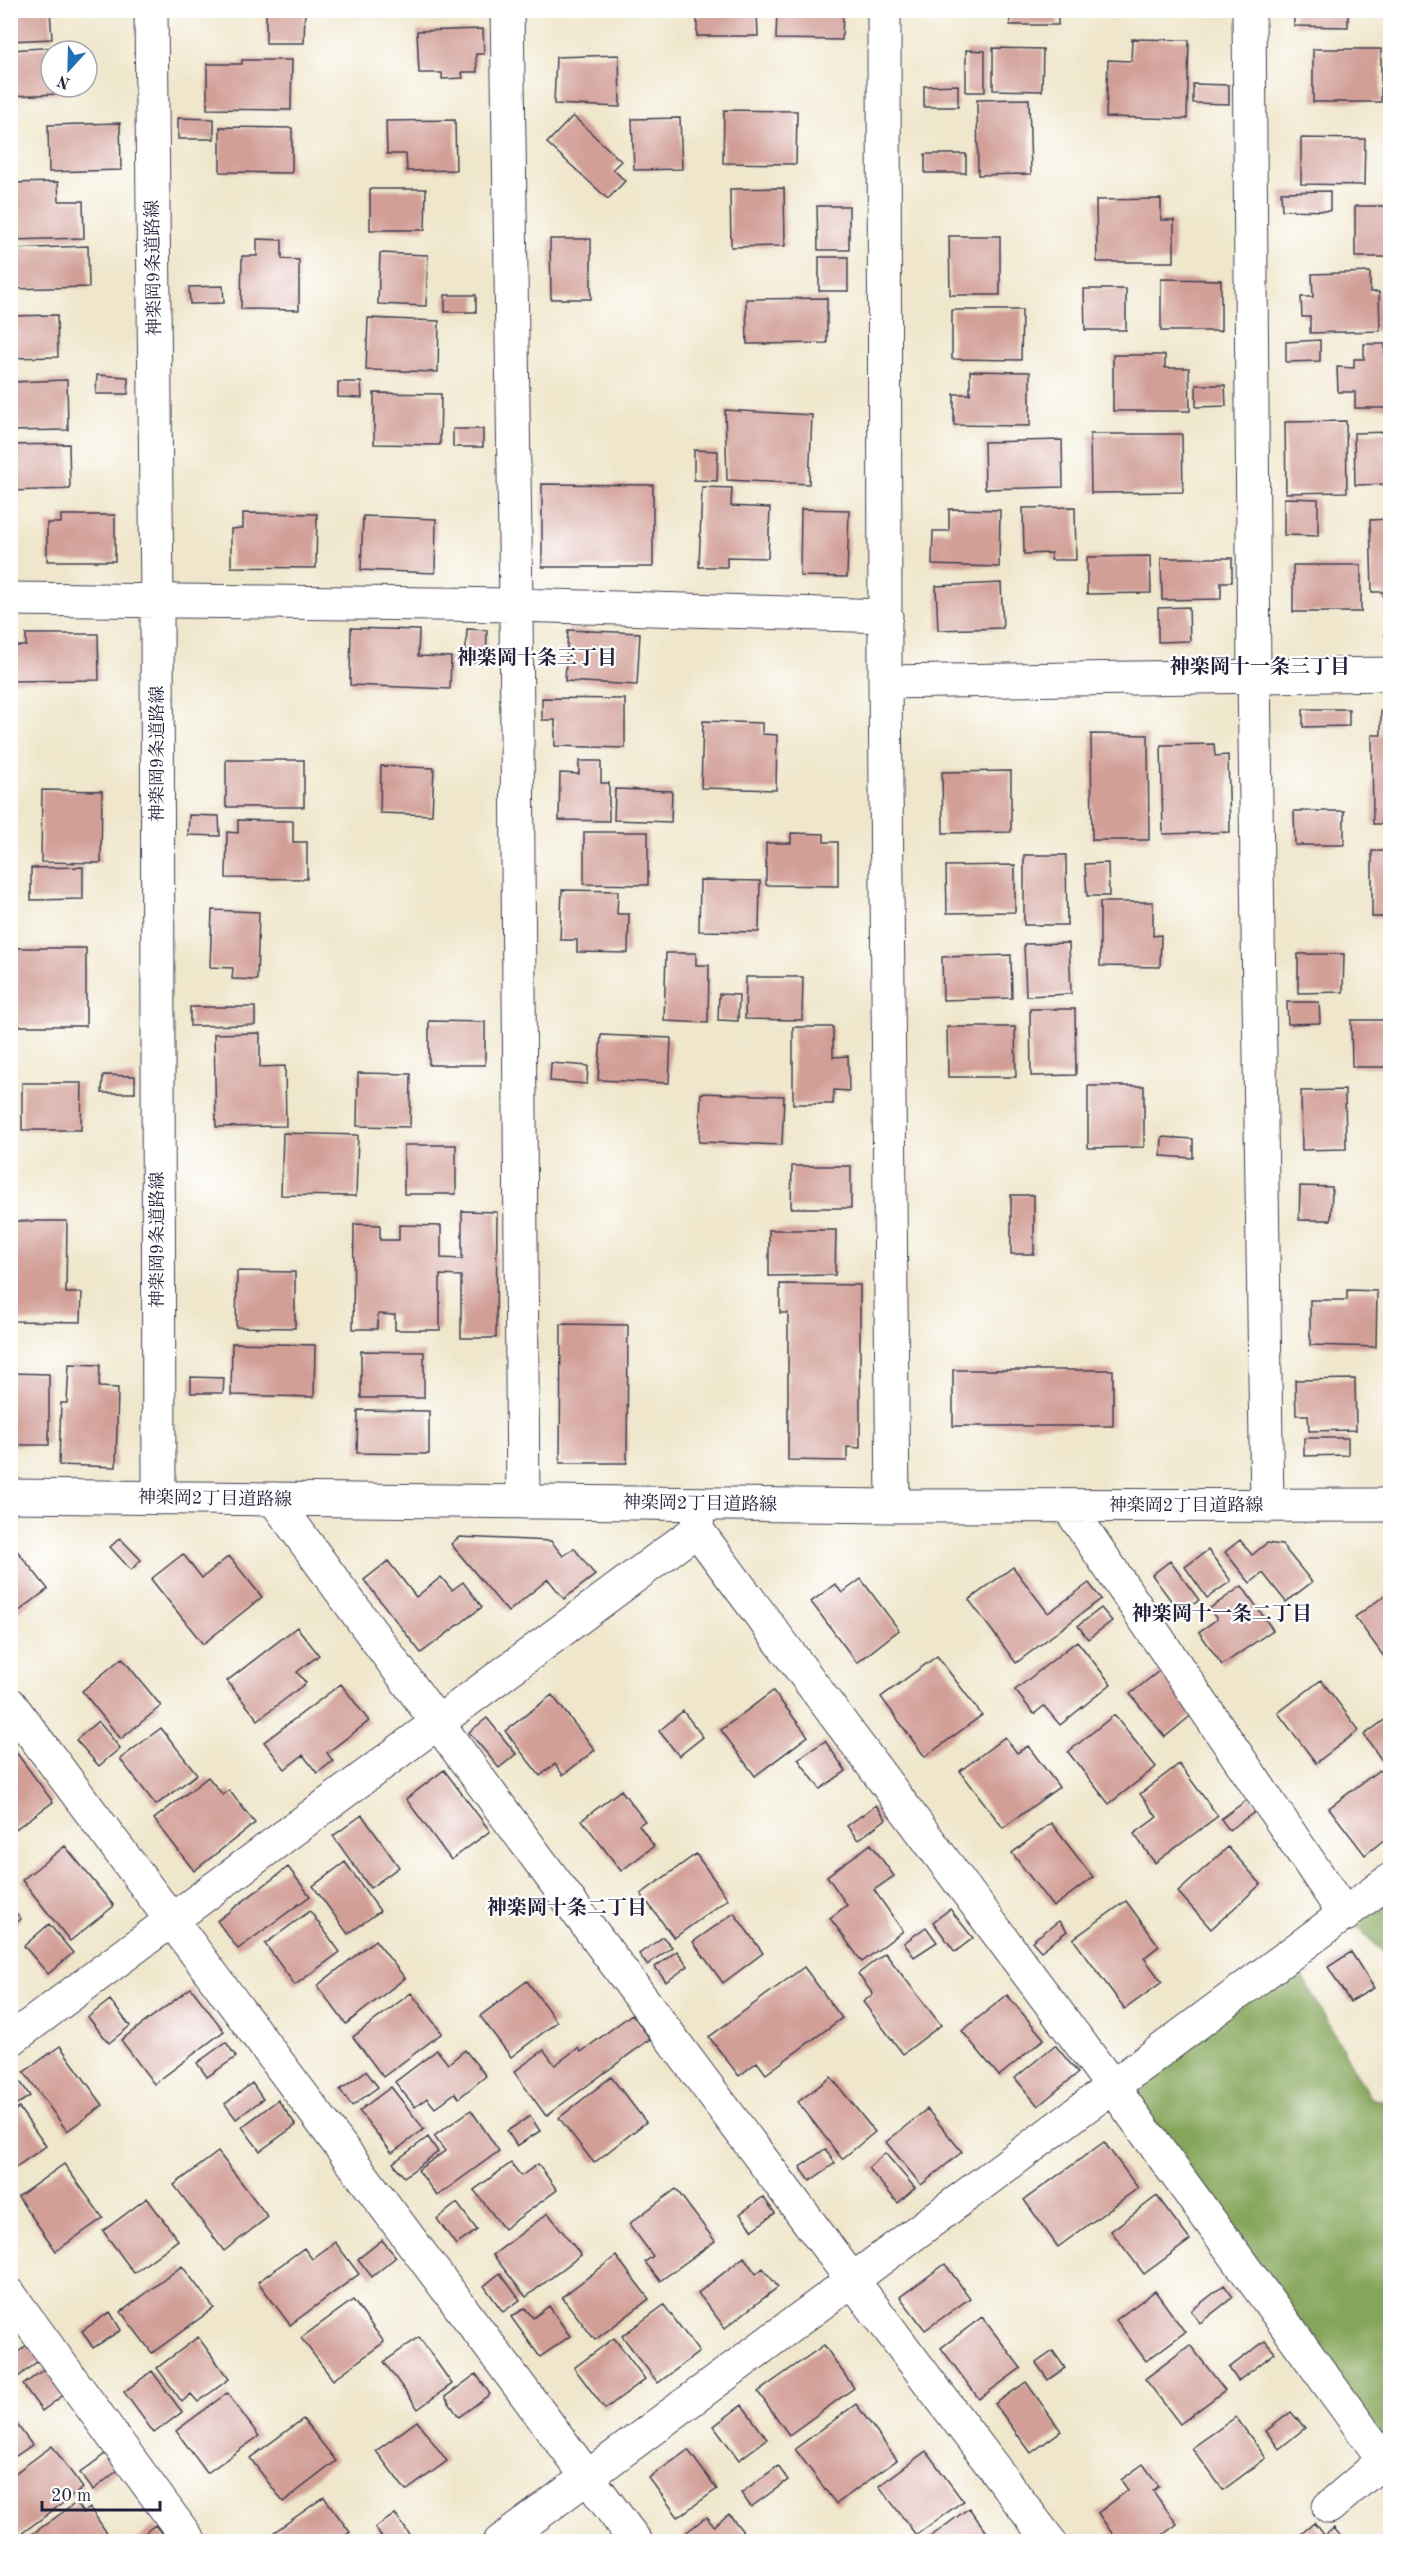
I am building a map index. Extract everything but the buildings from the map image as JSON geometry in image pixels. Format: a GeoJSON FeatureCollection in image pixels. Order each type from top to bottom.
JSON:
{"type":"FeatureCollection","features":[{"type":"Feature","properties":{"kind":"street","name":"神楽岡9条道路線"},"geometry":{"type":"LineString","coordinates":[[151,10],[157,599],[159,1498]]}},
{"type":"Feature","properties":{"kind":"street"},"geometry":{"type":"LineString","coordinates":[[507,10],[516,605],[523,1502]]}},
{"type":"Feature","properties":{"kind":"street"},"geometry":{"type":"LineString","coordinates":[[884,10],[885,682],[893,1506]]}},
{"type":"Feature","properties":{"kind":"street"},"geometry":{"type":"LineString","coordinates":[[1249,10],[1254,675],[1267,1506]]}},
{"type":"Feature","properties":{"kind":"street"},"geometry":{"type":"LineString","coordinates":[[10,599],[516,605],[886,616]]}},
{"type":"Feature","properties":{"kind":"street"},"geometry":{"type":"LineString","coordinates":[[885,682],[1390,674]]}},
{"type":"Feature","properties":{"kind":"street","name":"神楽岡2丁目道路線"},"geometry":{"type":"LineString","coordinates":[[10,1496],[523,1502],[698,1517],[893,1506],[1390,1505]]}},
{"type":"Feature","properties":{"kind":"street"},"geometry":{"type":"LineString","coordinates":[[274,1499],[436,1722],[1050,2541]]}},
{"type":"Feature","properties":{"kind":"street"},"geometry":{"type":"LineString","coordinates":[[1068,1506],[1344,1915]]}},
{"type":"Feature","properties":{"kind":"street"},"geometry":{"type":"LineString","coordinates":[[10,2040],[436,1722],[698,1517],[1384,2460],[1329,2507]]}},
{"type":"Feature","properties":{"kind":"street"},"geometry":{"type":"LineString","coordinates":[[10,1704],[636,2541]]}},
{"type":"Feature","properties":{"kind":"street"},"geometry":{"type":"LineString","coordinates":[[500,2541],[1390,1880]]}},
{"type":"Feature","properties":{"kind":"street"},"geometry":{"type":"LineString","coordinates":[[10,2295],[190,2541]]}},
{"type":"Feature","properties":{"kind":"green space"},"geometry":{"type":"Polygon","coordinates":[[[1390,1880],[1390,1953],[1383,1951],[1345,1915],[1390,1880]]]}},
{"type":"Feature","properties":{"kind":"green space"},"geometry":{"type":"Polygon","coordinates":[[[1290,1955],[1370,2098],[1390,2103],[1390,2468],[1112,2086],[1290,1955]]]}},
{"type":"Feature","properties":{"kind":"district","name":"神楽岡十条三丁目"},"geometry":{"type":"Point","coordinates":[537,659]}},
{"type":"Feature","properties":{"kind":"district","name":"神楽岡十一条三丁目"},"geometry":{"type":"Point","coordinates":[1260,668]}},
{"type":"Feature","properties":{"kind":"district","name":"神楽岡十一条二丁目"},"geometry":{"type":"Point","coordinates":[1222,1615]}},
{"type":"Feature","properties":{"kind":"district","name":"神楽岡十条二丁目"},"geometry":{"type":"Point","coordinates":[567,1909]}}]}
